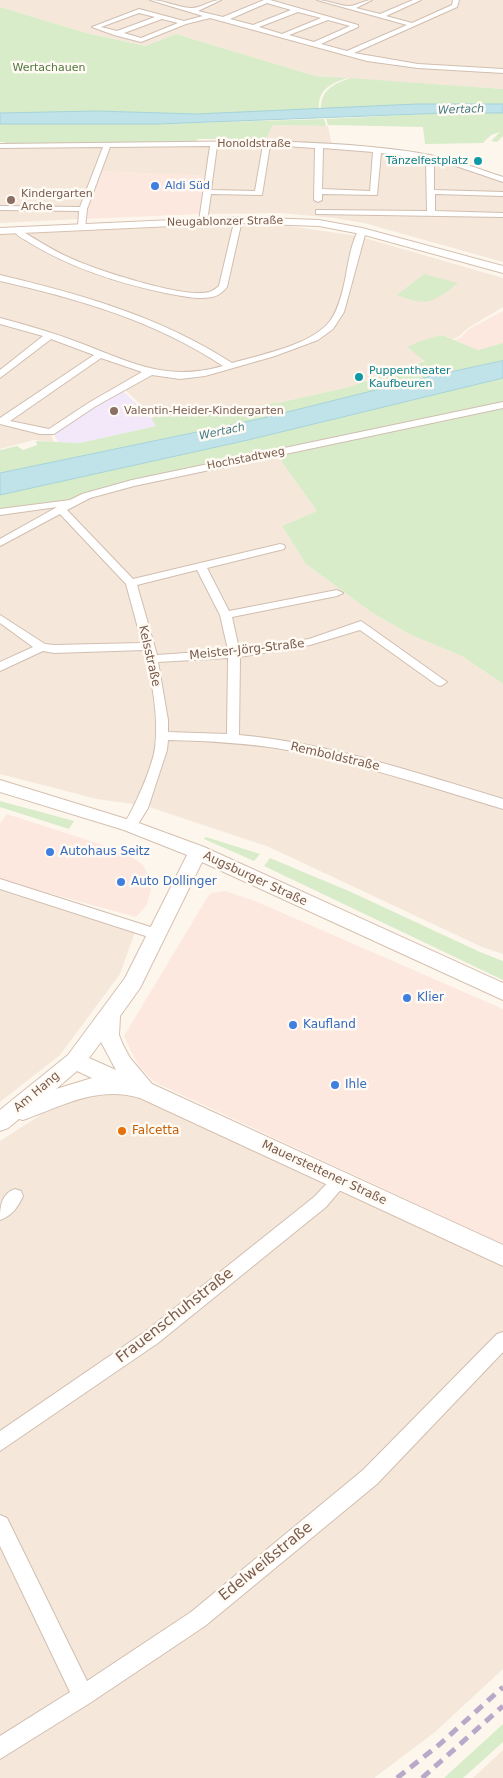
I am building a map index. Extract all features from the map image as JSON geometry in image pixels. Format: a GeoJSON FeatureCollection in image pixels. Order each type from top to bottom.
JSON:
{"type":"FeatureCollection","features":[{"type":"Feature","properties":{"kind":"main road","name":"Neugablonzer Straße"},"geometry":{"type":"LineString","coordinates":[[0,230],[319,218],[503,270]]}},
{"type":"Feature","properties":{"kind":"main road","name":"Augsburger Straße"},"geometry":{"type":"LineString","coordinates":[[0,786],[130,826],[198,852],[503,992]]}},
{"type":"Feature","properties":{"kind":"main road"},"geometry":{"type":"LineString","coordinates":[[74,1061],[133,983],[158,935],[180,884],[198,852]]}},
{"type":"Feature","properties":{"kind":"main road","name":"Mauerstettener Straße"},"geometry":{"type":"LineString","coordinates":[[111,1013],[107,1027],[110,1041],[138,1089]]}},
{"type":"Feature","properties":{"kind":"main road","name":"Mauerstettener Straße"},"geometry":{"type":"LineString","coordinates":[[74,1061],[341,1180],[503,1256]]}},
{"type":"Feature","properties":{"kind":"main road","name":"Am Hang"},"geometry":{"type":"LineString","coordinates":[[3,1120],[74,1061]]}},
{"type":"Feature","properties":{"kind":"main road","name":"Mauerstettener Straße"},"geometry":{"type":"LineString","coordinates":[[3,1120],[57,1097],[103,1084],[138,1089]]}},
{"type":"Feature","properties":{"kind":"street"},"geometry":{"type":"LineString","coordinates":[[153,0],[347,54],[418,66],[503,71]]}},
{"type":"Feature","properties":{"kind":"street"},"geometry":{"type":"LineString","coordinates":[[192,11],[218,0]]}},
{"type":"Feature","properties":{"kind":"street"},"geometry":{"type":"LineString","coordinates":[[320,0],[413,25]]}},
{"type":"Feature","properties":{"kind":"street"},"geometry":{"type":"LineString","coordinates":[[350,8],[369,0]]}},
{"type":"Feature","properties":{"kind":"street"},"geometry":{"type":"LineString","coordinates":[[381,16],[418,0]]}},
{"type":"Feature","properties":{"kind":"street"},"geometry":{"type":"LineString","coordinates":[[347,54],[454,6],[456,0]]}},
{"type":"Feature","properties":{"kind":"street"},"geometry":{"type":"LineString","coordinates":[[224,20],[267,2],[356,26],[314,45]]}},
{"type":"Feature","properties":{"kind":"street"},"geometry":{"type":"LineString","coordinates":[[252,28],[296,10]]}},
{"type":"Feature","properties":{"kind":"street"},"geometry":{"type":"LineString","coordinates":[[184,23],[139,11],[95,27],[141,40],[184,23],[209,16]]}},
{"type":"Feature","properties":{"kind":"street"},"geometry":{"type":"LineString","coordinates":[[116,34],[162,17]]}},
{"type":"Feature","properties":{"kind":"street"},"geometry":{"type":"LineString","coordinates":[[282,36],[326,18]]}},
{"type":"Feature","properties":{"kind":"street"},"geometry":{"type":"LineString","coordinates":[[206,192],[259,193],[267,143]]}},
{"type":"Feature","properties":{"kind":"street","name":"Honoldstraße"},"geometry":{"type":"LineString","coordinates":[[1,148],[267,143],[319,146],[377,150],[430,157],[460,164],[503,180]]}},
{"type":"Feature","properties":{"kind":"street"},"geometry":{"type":"LineString","coordinates":[[203,221],[214,144]]}},
{"type":"Feature","properties":{"kind":"street"},"geometry":{"type":"LineString","coordinates":[[82,227],[84,209],[107,145]]}},
{"type":"Feature","properties":{"kind":"street"},"geometry":{"type":"LineString","coordinates":[[319,146],[317,191],[319,218],[431,214],[503,215]]}},
{"type":"Feature","properties":{"kind":"street"},"geometry":{"type":"LineString","coordinates":[[317,191],[374,193],[377,150]]}},
{"type":"Feature","properties":{"kind":"street"},"geometry":{"type":"LineString","coordinates":[[430,157],[431,214]]}},
{"type":"Feature","properties":{"kind":"street"},"geometry":{"type":"LineString","coordinates":[[430,192],[503,194]]}},
{"type":"Feature","properties":{"kind":"street"},"geometry":{"type":"LineString","coordinates":[[0,208],[84,209]]}},
{"type":"Feature","properties":{"kind":"street"},"geometry":{"type":"LineString","coordinates":[[17,230],[49,251],[74,263],[105,274],[184,295],[200,296],[217,292],[223,287],[238,220]]}},
{"type":"Feature","properties":{"kind":"street"},"geometry":{"type":"LineString","coordinates":[[1,322],[50,335],[150,372],[195,375],[230,366],[308,340],[328,328],[336,320],[341,306],[362,231]]}},
{"type":"Feature","properties":{"kind":"street"},"geometry":{"type":"LineString","coordinates":[[0,278],[92,301],[134,316],[176,334],[230,366]]}},
{"type":"Feature","properties":{"kind":"street"},"geometry":{"type":"LineString","coordinates":[[4,371],[50,335]]}},
{"type":"Feature","properties":{"kind":"street"},"geometry":{"type":"LineString","coordinates":[[1,422],[101,354]]}},
{"type":"Feature","properties":{"kind":"street"},"geometry":{"type":"LineString","coordinates":[[1,422],[52,432],[150,372]]}},
{"type":"Feature","properties":{"kind":"street","name":"Hochstadtweg"},"geometry":{"type":"LineString","coordinates":[[0,543],[86,496],[132,483],[503,405]]}},
{"type":"Feature","properties":{"kind":"street"},"geometry":{"type":"LineString","coordinates":[[0,512],[73,502]]}},
{"type":"Feature","properties":{"kind":"street","name":"Kelsstraße"},"geometry":{"type":"LineString","coordinates":[[61,509],[131,583],[152,659],[162,720],[161,750],[141,808],[130,826]]}},
{"type":"Feature","properties":{"kind":"street"},"geometry":{"type":"LineString","coordinates":[[131,583],[280,547]]}},
{"type":"Feature","properties":{"kind":"street"},"geometry":{"type":"LineString","coordinates":[[200,566],[226,615],[234,653],[233,737]]}},
{"type":"Feature","properties":{"kind":"street"},"geometry":{"type":"LineString","coordinates":[[226,615],[337,594]]}},
{"type":"Feature","properties":{"kind":"street"},"geometry":{"type":"LineString","coordinates":[[0,618],[42,647],[148,646]]}},
{"type":"Feature","properties":{"kind":"street","name":"Meister-Jörg-Straße"},"geometry":{"type":"LineString","coordinates":[[152,659],[234,653],[304,645],[335,636],[361,625],[441,682]]}},
{"type":"Feature","properties":{"kind":"street"},"geometry":{"type":"LineString","coordinates":[[0,667],[42,647]]}},
{"type":"Feature","properties":{"kind":"street","name":"Remboldstraße"},"geometry":{"type":"LineString","coordinates":[[162,736],[233,737],[313,751],[407,774],[503,804]]}},
{"type":"Feature","properties":{"kind":"street"},"geometry":{"type":"LineString","coordinates":[[0,884],[158,935]]}},
{"type":"Feature","properties":{"kind":"street","name":"Frauenschuhstraße"},"geometry":{"type":"LineString","coordinates":[[0,1442],[152,1337],[320,1202],[341,1180]]}},
{"type":"Feature","properties":{"kind":"street"},"geometry":{"type":"LineString","coordinates":[[0,1213],[5,1210],[15,1196]]}},
{"type":"Feature","properties":{"kind":"street","name":"Edelweißstraße"},"geometry":{"type":"LineString","coordinates":[[0,1748],[84,1696],[198,1619],[370,1477],[503,1340]]}},
{"type":"Feature","properties":{"kind":"street"},"geometry":{"type":"LineString","coordinates":[[0,1525],[84,1696]]}},
{"type":"Feature","properties":{"kind":"shaded area"},"geometry":{"type":"Polygon","coordinates":[[[0,0],[503,0],[503,89],[315,76],[176,34],[147,46],[86,33],[0,7],[0,0]]]}},
{"type":"Feature","properties":{"kind":"shaded area"},"geometry":{"type":"Polygon","coordinates":[[[273,125],[328,126],[332,145],[444,161],[503,181],[503,262],[364,223],[334,218],[281,213],[205,214],[217,145],[264,142],[273,125]]]}},
{"type":"Feature","properties":{"kind":"shaded area"},"geometry":{"type":"Polygon","coordinates":[[[211,145],[206,176],[93,171],[80,219],[0,223],[0,148],[211,145]]]}},
{"type":"Feature","properties":{"kind":"shaded area"},"geometry":{"type":"Polygon","coordinates":[[[99,171],[206,176],[201,214],[84,219],[85,209],[99,171]]]}},
{"type":"Feature","properties":{"kind":"shaded area"},"geometry":{"type":"Polygon","coordinates":[[[199,226],[289,226],[358,236],[503,278],[503,307],[468,328],[458,337],[453,339],[442,335],[407,347],[426,360],[349,387],[282,402],[186,416],[154,417],[121,386],[50,432],[54,442],[34,440],[0,449],[0,234],[199,226]]]}},
{"type":"Feature","properties":{"kind":"shaded area"},"geometry":{"type":"Polygon","coordinates":[[[503,311],[503,343],[478,350],[454,340],[460,338],[469,329],[503,311]]]}},
{"type":"Feature","properties":{"kind":"shaded area","name":"Valentin-Heider-Kindergarten"},"geometry":{"type":"Polygon","coordinates":[[[121,389],[157,426],[80,443],[58,442],[53,432],[121,389]]]}},
{"type":"Feature","properties":{"kind":"shaded area"},"geometry":{"type":"Polygon","coordinates":[[[277,455],[317,511],[282,526],[306,564],[371,612],[411,635],[462,656],[503,684],[503,954],[482,947],[269,847],[146,806],[97,799],[0,774],[0,513],[87,498],[133,485],[277,455]]]}},
{"type":"Feature","properties":{"kind":"shaded area"},"geometry":{"type":"Polygon","coordinates":[[[7,814],[115,849],[130,856],[143,865],[149,877],[151,890],[146,906],[136,917],[0,880],[0,823],[7,814]]]}},
{"type":"Feature","properties":{"kind":"shaded area"},"geometry":{"type":"Polygon","coordinates":[[[0,889],[135,932],[120,974],[60,1055],[0,1102],[0,889]]]}},
{"type":"Feature","properties":{"kind":"shaded area"},"geometry":{"type":"Polygon","coordinates":[[[225,891],[255,901],[503,1009],[503,1244],[154,1082],[138,1065],[124,1036],[207,898],[211,893],[225,891]]]}},
{"type":"Feature","properties":{"kind":"shaded area"},"geometry":{"type":"Polygon","coordinates":[[[102,1092],[126,1095],[143,1100],[338,1188],[503,1266],[503,1669],[435,1732],[374,1778],[0,1778],[0,1141],[56,1105],[102,1092]]]}},
{"type":"Feature","properties":{"kind":"shaded area"},"geometry":{"type":"Polygon","coordinates":[[[503,1750],[503,1778],[473,1778],[503,1750]]]}},
{"type":"Feature","properties":{"kind":"green space","name":"Wertachauen"},"geometry":{"type":"Polygon","coordinates":[[[0,7],[86,33],[146,46],[176,34],[315,76],[347,78],[330,85],[322,93],[319,110],[196,114],[96,111],[0,113],[0,7]]]}},
{"type":"Feature","properties":{"kind":"green space"},"geometry":{"type":"Polygon","coordinates":[[[350,78],[503,89],[503,104],[418,104],[321,110],[323,97],[329,89],[350,78]]]}},
{"type":"Feature","properties":{"kind":"green space"},"geometry":{"type":"Polygon","coordinates":[[[446,113],[503,113],[503,136],[497,142],[491,141],[500,132],[491,135],[483,143],[425,144],[423,127],[328,125],[326,119],[446,113]]]}},
{"type":"Feature","properties":{"kind":"green space"},"geometry":{"type":"Polygon","coordinates":[[[324,119],[326,126],[273,125],[264,142],[224,142],[222,139],[198,139],[195,142],[3,145],[5,142],[0,142],[0,124],[157,124],[324,119]]]}},
{"type":"Feature","properties":{"kind":"green space"},"geometry":{"type":"Polygon","coordinates":[[[424,274],[458,283],[436,299],[429,301],[416,301],[397,295],[424,274]]]}},
{"type":"Feature","properties":{"kind":"green space"},"geometry":{"type":"Polygon","coordinates":[[[442,335],[478,350],[503,343],[503,361],[436,375],[259,419],[0,473],[0,450],[17,446],[23,450],[37,445],[36,441],[80,443],[156,426],[151,418],[154,417],[186,416],[282,402],[349,387],[425,361],[407,347],[442,335]]]}},
{"type":"Feature","properties":{"kind":"green space"},"geometry":{"type":"Polygon","coordinates":[[[503,378],[503,403],[172,471],[128,481],[71,501],[0,511],[0,495],[248,440],[503,378]]]}},
{"type":"Feature","properties":{"kind":"green space"},"geometry":{"type":"Polygon","coordinates":[[[503,406],[503,684],[462,656],[411,635],[371,612],[306,564],[282,526],[317,511],[277,455],[503,406]]]}},
{"type":"Feature","properties":{"kind":"green space"},"geometry":{"type":"Polygon","coordinates":[[[0,801],[74,821],[69,829],[0,807],[0,801]]]}},
{"type":"Feature","properties":{"kind":"green space"},"geometry":{"type":"Polygon","coordinates":[[[206,837],[260,854],[254,861],[204,839],[206,837]]]}},
{"type":"Feature","properties":{"kind":"green space"},"geometry":{"type":"Polygon","coordinates":[[[270,858],[351,892],[503,961],[503,980],[264,866],[270,858]]]}},
{"type":"Feature","properties":{"kind":"green space"},"geometry":{"type":"Polygon","coordinates":[[[503,1724],[503,1742],[463,1778],[444,1778],[503,1724]]]}},
{"type":"Feature","properties":{"kind":"water","name":"Wertach"},"geometry":{"type":"Polygon","coordinates":[[[418,104],[503,104],[503,113],[446,113],[157,124],[0,124],[0,113],[96,111],[196,114],[418,104]]]}},
{"type":"Feature","properties":{"kind":"water","name":"Wertach"},"geometry":{"type":"Polygon","coordinates":[[[503,361],[503,378],[248,440],[0,495],[0,473],[259,419],[436,375],[503,361]]]}},
{"type":"Feature","properties":{"kind":"railway"},"geometry":{"type":"LineString","coordinates":[[397,1778],[440,1744],[503,1687]]}},
{"type":"Feature","properties":{"kind":"railway"},"geometry":{"type":"LineString","coordinates":[[422,1778],[503,1706]]}},
{"type":"Feature","properties":{"kind":"place","name":"Tänzelfestplatz"},"geometry":{"type":"Point","coordinates":[478,161]}},
{"type":"Feature","properties":{"kind":"place","name":"Aldi Süd"},"geometry":{"type":"Point","coordinates":[155,186]}},
{"type":"Feature","properties":{"kind":"place","name":"Kindergarten Arche"},"geometry":{"type":"Point","coordinates":[11,200]}},
{"type":"Feature","properties":{"kind":"place","name":"Puppentheater Kaufbeuren"},"geometry":{"type":"Point","coordinates":[359,377]}},
{"type":"Feature","properties":{"kind":"place","name":"Valentin-Heider-Kindergarten"},"geometry":{"type":"Point","coordinates":[114,411]}},
{"type":"Feature","properties":{"kind":"place","name":"Autohaus Seitz"},"geometry":{"type":"Point","coordinates":[50,852]}},
{"type":"Feature","properties":{"kind":"place","name":"Auto Dollinger"},"geometry":{"type":"Point","coordinates":[121,882]}},
{"type":"Feature","properties":{"kind":"place","name":"Klier"},"geometry":{"type":"Point","coordinates":[407,998]}},
{"type":"Feature","properties":{"kind":"place","name":"Kaufland"},"geometry":{"type":"Point","coordinates":[293,1025]}},
{"type":"Feature","properties":{"kind":"place","name":"Ihle"},"geometry":{"type":"Point","coordinates":[335,1085]}},
{"type":"Feature","properties":{"kind":"place","name":"Falcetta"},"geometry":{"type":"Point","coordinates":[122,1131]}}]}
